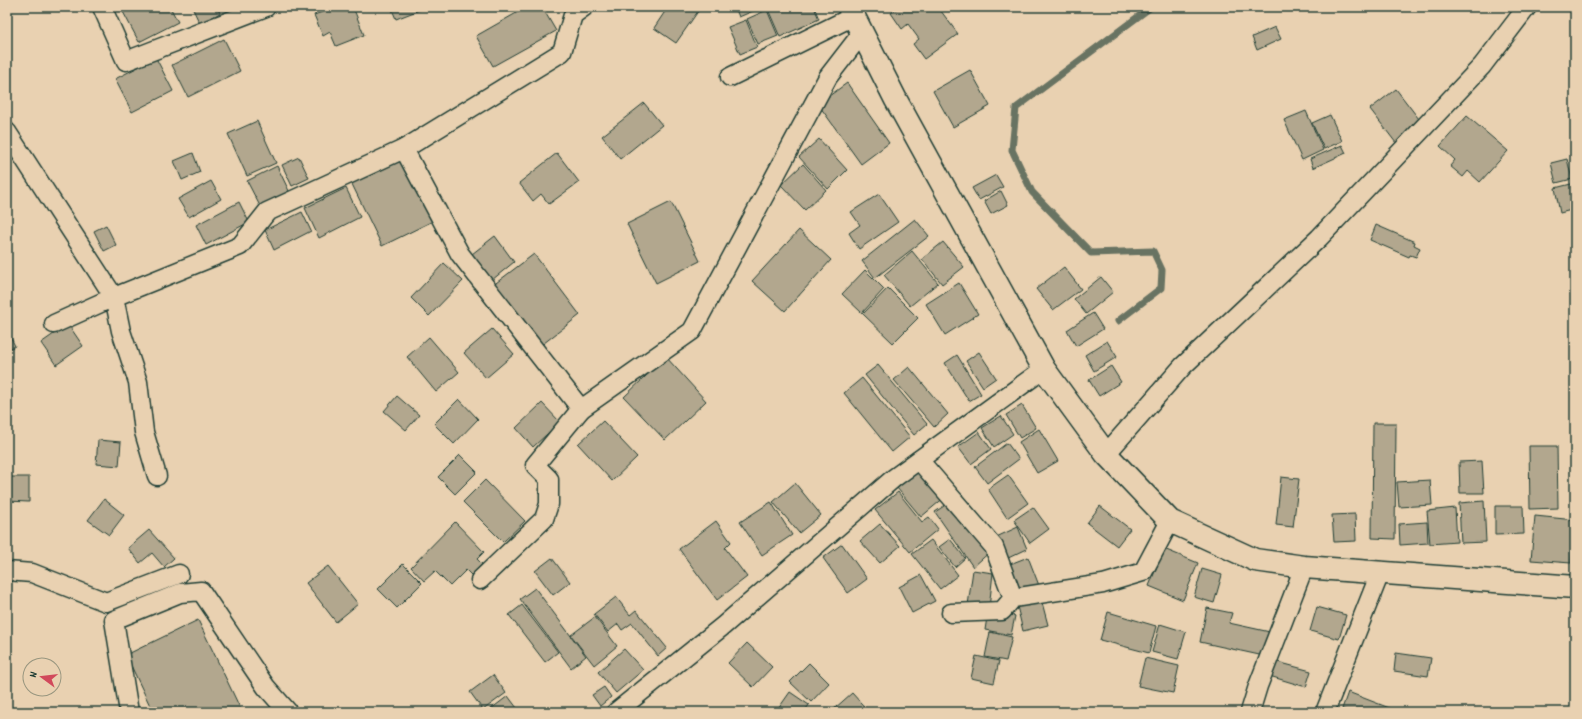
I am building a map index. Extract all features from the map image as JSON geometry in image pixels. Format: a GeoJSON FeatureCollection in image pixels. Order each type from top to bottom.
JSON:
{"type":"FeatureCollection","features":[{"type":"Feature","properties":{"kind":"main road"},"geometry":{"type":"LineString","coordinates":[[855,19],[896,100],[1044,369],[1106,454],[1170,521],[1255,560],[1304,567],[1575,587]]}},
{"type":"Feature","properties":{"kind":"street"},"geometry":{"type":"LineString","coordinates":[[102,7],[126,61],[266,7]]}},
{"type":"Feature","properties":{"kind":"street"},"geometry":{"type":"LineString","coordinates":[[54,324],[114,297],[240,246],[267,212],[404,149],[562,52],[573,15],[584,7]]}},
{"type":"Feature","properties":{"kind":"street"},"geometry":{"type":"LineString","coordinates":[[1106,454],[1183,366],[1319,238],[1482,66],[1527,7]]}},
{"type":"Feature","properties":{"kind":"street"},"geometry":{"type":"LineString","coordinates":[[730,77],[855,19]]}},
{"type":"Feature","properties":{"kind":"street"},"geometry":{"type":"LineString","coordinates":[[480,580],[544,520],[549,504],[549,479],[535,465],[581,409],[692,331],[828,77],[855,19]]}},
{"type":"Feature","properties":{"kind":"street"},"geometry":{"type":"LineString","coordinates":[[7,132],[114,297],[121,331],[138,382],[144,432],[157,476]]}},
{"type":"Feature","properties":{"kind":"street"},"geometry":{"type":"LineString","coordinates":[[404,149],[460,254],[581,409]]}},
{"type":"Feature","properties":{"kind":"street"},"geometry":{"type":"LineString","coordinates":[[616,712],[723,626],[894,478],[1044,369]]}},
{"type":"Feature","properties":{"kind":"street"},"geometry":{"type":"LineString","coordinates":[[919,460],[994,547],[1013,598]]}},
{"type":"Feature","properties":{"kind":"street"},"geometry":{"type":"LineString","coordinates":[[951,612],[1002,610],[1013,598],[1103,584],[1142,572],[1170,521]]}},
{"type":"Feature","properties":{"kind":"street"},"geometry":{"type":"LineString","coordinates":[[1250,712],[1258,686],[1304,567]]}},
{"type":"Feature","properties":{"kind":"street"},"geometry":{"type":"LineString","coordinates":[[7,571],[32,573],[106,602],[179,574]]}},
{"type":"Feature","properties":{"kind":"street"},"geometry":{"type":"LineString","coordinates":[[1325,712],[1380,573]]}},
{"type":"Feature","properties":{"kind":"street"},"geometry":{"type":"LineString","coordinates":[[129,712],[114,620],[180,593],[201,591],[266,687],[288,712]]}},
{"type":"Feature","properties":{"kind":"building"},"geometry":{"type":"Polygon","coordinates":[[[170,7],[178,22],[139,42],[121,8],[170,7]]]}},
{"type":"Feature","properties":{"kind":"building"},"geometry":{"type":"Polygon","coordinates":[[[192,7],[217,7],[220,13],[200,24],[192,7]]]}},
{"type":"Feature","properties":{"kind":"building"},"geometry":{"type":"Polygon","coordinates":[[[336,7],[353,7],[364,35],[336,46],[330,32],[323,36],[314,15],[336,7]]]}},
{"type":"Feature","properties":{"kind":"building"},"geometry":{"type":"Polygon","coordinates":[[[391,7],[427,7],[396,19],[391,7]]]}},
{"type":"Feature","properties":{"kind":"building"},"geometry":{"type":"Polygon","coordinates":[[[527,7],[542,7],[556,31],[493,66],[476,36],[527,7]]]}},
{"type":"Feature","properties":{"kind":"building"},"geometry":{"type":"Polygon","coordinates":[[[668,7],[701,7],[676,43],[654,28],[668,7]]]}},
{"type":"Feature","properties":{"kind":"building"},"geometry":{"type":"Polygon","coordinates":[[[735,7],[760,7],[760,8],[739,17],[735,7]]]}},
{"type":"Feature","properties":{"kind":"building"},"geometry":{"type":"Polygon","coordinates":[[[767,7],[814,7],[819,19],[780,37],[767,7]]]}},
{"type":"Feature","properties":{"kind":"building"},"geometry":{"type":"Polygon","coordinates":[[[899,7],[938,7],[958,34],[924,59],[913,44],[919,39],[908,24],[902,29],[891,13],[899,7]]]}},
{"type":"Feature","properties":{"kind":"building"},"geometry":{"type":"Polygon","coordinates":[[[767,10],[778,36],[758,44],[747,19],[767,10]]]}},
{"type":"Feature","properties":{"kind":"building"},"geometry":{"type":"Polygon","coordinates":[[[746,20],[757,47],[740,54],[728,27],[746,20]]]}},
{"type":"Feature","properties":{"kind":"building"},"geometry":{"type":"Polygon","coordinates":[[[1275,27],[1281,39],[1257,50],[1252,37],[1275,27]]]}},
{"type":"Feature","properties":{"kind":"building"},"geometry":{"type":"Polygon","coordinates":[[[224,39],[240,71],[188,97],[172,65],[224,39]]]}},
{"type":"Feature","properties":{"kind":"building"},"geometry":{"type":"Polygon","coordinates":[[[156,58],[173,91],[132,112],[115,79],[156,58]]]}},
{"type":"Feature","properties":{"kind":"building"},"geometry":{"type":"Polygon","coordinates":[[[970,70],[990,106],[953,127],[933,91],[970,70]]]}},
{"type":"Feature","properties":{"kind":"building"},"geometry":{"type":"Polygon","coordinates":[[[847,83],[889,143],[861,164],[818,104],[847,83]]]}},
{"type":"Feature","properties":{"kind":"building"},"geometry":{"type":"Polygon","coordinates":[[[1396,89],[1422,123],[1396,143],[1370,109],[1396,89]]]}},
{"type":"Feature","properties":{"kind":"building"},"geometry":{"type":"Polygon","coordinates":[[[644,103],[662,125],[620,159],[602,136],[644,103]]]}},
{"type":"Feature","properties":{"kind":"building"},"geometry":{"type":"Polygon","coordinates":[[[1306,111],[1323,150],[1302,160],[1284,120],[1306,111]]]}},
{"type":"Feature","properties":{"kind":"building"},"geometry":{"type":"Polygon","coordinates":[[[1330,115],[1342,141],[1324,149],[1312,123],[1330,115]]]}},
{"type":"Feature","properties":{"kind":"building"},"geometry":{"type":"Polygon","coordinates":[[[1467,116],[1508,151],[1480,182],[1468,171],[1463,177],[1450,166],[1455,160],[1440,146],[1467,116]]]}},
{"type":"Feature","properties":{"kind":"building"},"geometry":{"type":"Polygon","coordinates":[[[257,121],[276,163],[247,176],[228,134],[257,121]]]}},
{"type":"Feature","properties":{"kind":"building"},"geometry":{"type":"Polygon","coordinates":[[[819,139],[847,170],[828,189],[799,157],[819,139]]]}},
{"type":"Feature","properties":{"kind":"building"},"geometry":{"type":"Polygon","coordinates":[[[1342,145],[1346,153],[1313,168],[1310,159],[1342,145]]]}},
{"type":"Feature","properties":{"kind":"building"},"geometry":{"type":"Polygon","coordinates":[[[193,153],[200,172],[182,180],[174,161],[193,153]]]}},
{"type":"Feature","properties":{"kind":"building"},"geometry":{"type":"Polygon","coordinates":[[[557,153],[579,182],[549,204],[541,194],[533,201],[519,183],[557,153]]]}},
{"type":"Feature","properties":{"kind":"building"},"geometry":{"type":"Polygon","coordinates":[[[403,154],[435,220],[382,246],[350,180],[403,154]]]}},
{"type":"Feature","properties":{"kind":"building"},"geometry":{"type":"Polygon","coordinates":[[[299,157],[309,178],[292,186],[282,165],[299,157]]]}},
{"type":"Feature","properties":{"kind":"building"},"geometry":{"type":"Polygon","coordinates":[[[1567,159],[1572,179],[1556,183],[1551,163],[1567,159]]]}},
{"type":"Feature","properties":{"kind":"building"},"geometry":{"type":"Polygon","coordinates":[[[803,164],[826,190],[805,210],[781,185],[803,164]]]}},
{"type":"Feature","properties":{"kind":"building"},"geometry":{"type":"Polygon","coordinates":[[[277,166],[290,193],[261,208],[247,181],[277,166]]]}},
{"type":"Feature","properties":{"kind":"building"},"geometry":{"type":"Polygon","coordinates":[[[996,175],[1003,187],[979,200],[972,188],[996,175]]]}},
{"type":"Feature","properties":{"kind":"building"},"geometry":{"type":"Polygon","coordinates":[[[211,181],[221,199],[189,217],[178,199],[211,181]]]}},
{"type":"Feature","properties":{"kind":"building"},"geometry":{"type":"Polygon","coordinates":[[[1575,183],[1575,209],[1560,213],[1555,188],[1575,183]]]}},
{"type":"Feature","properties":{"kind":"building"},"geometry":{"type":"Polygon","coordinates":[[[346,188],[360,217],[319,238],[305,208],[346,188]]]}},
{"type":"Feature","properties":{"kind":"building"},"geometry":{"type":"Polygon","coordinates":[[[1001,191],[1008,205],[991,214],[984,201],[1001,191]]]}},
{"type":"Feature","properties":{"kind":"building"},"geometry":{"type":"Polygon","coordinates":[[[879,194],[898,222],[859,249],[849,233],[860,225],[851,212],[879,194]]]}},
{"type":"Feature","properties":{"kind":"building"},"geometry":{"type":"Polygon","coordinates":[[[239,202],[249,222],[206,245],[196,225],[239,202]]]}},
{"type":"Feature","properties":{"kind":"building"},"geometry":{"type":"Polygon","coordinates":[[[671,202],[700,261],[656,283],[627,224],[671,202]]]}},
{"type":"Feature","properties":{"kind":"building"},"geometry":{"type":"Polygon","coordinates":[[[302,212],[311,231],[274,250],[265,230],[302,212]]]}},
{"type":"Feature","properties":{"kind":"building"},"geometry":{"type":"Polygon","coordinates":[[[915,219],[929,236],[875,278],[862,261],[915,219]]]}},
{"type":"Feature","properties":{"kind":"building"},"geometry":{"type":"Polygon","coordinates":[[[106,225],[116,245],[104,251],[94,231],[106,225]]]}},
{"type":"Feature","properties":{"kind":"building"},"geometry":{"type":"Polygon","coordinates":[[[1376,225],[1415,242],[1414,245],[1420,248],[1416,257],[1410,255],[1409,257],[1370,240],[1376,225]]]}},
{"type":"Feature","properties":{"kind":"building"},"geometry":{"type":"Polygon","coordinates":[[[799,230],[831,260],[785,311],[752,281],[799,230]]]}},
{"type":"Feature","properties":{"kind":"building"},"geometry":{"type":"Polygon","coordinates":[[[495,236],[514,262],[492,280],[472,254],[495,236]]]}},
{"type":"Feature","properties":{"kind":"building"},"geometry":{"type":"Polygon","coordinates":[[[943,242],[964,267],[942,284],[922,259],[943,242]]]}},
{"type":"Feature","properties":{"kind":"building"},"geometry":{"type":"Polygon","coordinates":[[[912,251],[938,283],[910,306],[884,275],[912,251]]]}},
{"type":"Feature","properties":{"kind":"building"},"geometry":{"type":"Polygon","coordinates":[[[534,254],[580,315],[539,347],[492,286],[534,254]]]}},
{"type":"Feature","properties":{"kind":"building"},"geometry":{"type":"Polygon","coordinates":[[[444,263],[463,281],[429,316],[411,298],[444,263]]]}},
{"type":"Feature","properties":{"kind":"building"},"geometry":{"type":"Polygon","coordinates":[[[1064,267],[1081,289],[1053,310],[1036,289],[1064,267]]]}},
{"type":"Feature","properties":{"kind":"building"},"geometry":{"type":"Polygon","coordinates":[[[865,270],[884,289],[862,313],[842,294],[865,270]]]}},
{"type":"Feature","properties":{"kind":"building"},"geometry":{"type":"Polygon","coordinates":[[[1101,277],[1113,292],[1086,314],[1074,299],[1101,277]]]}},
{"type":"Feature","properties":{"kind":"building"},"geometry":{"type":"Polygon","coordinates":[[[959,283],[978,314],[945,335],[926,304],[959,283]]]}},
{"type":"Feature","properties":{"kind":"building"},"geometry":{"type":"Polygon","coordinates":[[[888,288],[918,318],[893,343],[863,314],[888,288]]]}},
{"type":"Feature","properties":{"kind":"building"},"geometry":{"type":"Polygon","coordinates":[[[1093,313],[1103,329],[1076,346],[1067,330],[1093,313]]]}},
{"type":"Feature","properties":{"kind":"building"},"geometry":{"type":"Polygon","coordinates":[[[68,324],[83,346],[56,365],[41,343],[68,324]]]}},
{"type":"Feature","properties":{"kind":"building"},"geometry":{"type":"Polygon","coordinates":[[[492,329],[514,354],[486,378],[464,353],[492,329]]]}},
{"type":"Feature","properties":{"kind":"building"},"geometry":{"type":"Polygon","coordinates":[[[7,330],[15,346],[7,350],[7,330]]]}},
{"type":"Feature","properties":{"kind":"building"},"geometry":{"type":"Polygon","coordinates":[[[429,337],[459,372],[436,392],[407,357],[429,337]]]}},
{"type":"Feature","properties":{"kind":"building"},"geometry":{"type":"Polygon","coordinates":[[[1107,341],[1117,357],[1094,371],[1085,355],[1107,341]]]}},
{"type":"Feature","properties":{"kind":"building"},"geometry":{"type":"Polygon","coordinates":[[[979,352],[996,378],[983,387],[966,361],[979,352]]]}},
{"type":"Feature","properties":{"kind":"building"},"geometry":{"type":"Polygon","coordinates":[[[957,355],[981,394],[969,401],[945,363],[957,355]]]}},
{"type":"Feature","properties":{"kind":"building"},"geometry":{"type":"Polygon","coordinates":[[[666,357],[706,401],[665,440],[624,397],[666,357]]]}},
{"type":"Feature","properties":{"kind":"building"},"geometry":{"type":"Polygon","coordinates":[[[878,365],[927,424],[914,435],[865,375],[878,365]]]}},
{"type":"Feature","properties":{"kind":"building"},"geometry":{"type":"Polygon","coordinates":[[[1111,366],[1121,382],[1099,396],[1089,380],[1111,366]]]}},
{"type":"Feature","properties":{"kind":"building"},"geometry":{"type":"Polygon","coordinates":[[[909,367],[948,414],[934,427],[894,380],[909,367]]]}},
{"type":"Feature","properties":{"kind":"building"},"geometry":{"type":"Polygon","coordinates":[[[862,378],[910,437],[892,452],[844,393],[862,378]]]}},
{"type":"Feature","properties":{"kind":"building"},"geometry":{"type":"Polygon","coordinates":[[[397,396],[419,415],[406,430],[384,411],[397,396]]]}},
{"type":"Feature","properties":{"kind":"building"},"geometry":{"type":"Polygon","coordinates":[[[459,399],[478,419],[454,444],[434,424],[459,399]]]}},
{"type":"Feature","properties":{"kind":"building"},"geometry":{"type":"Polygon","coordinates":[[[542,403],[560,422],[533,447],[516,428],[542,403]]]}},
{"type":"Feature","properties":{"kind":"building"},"geometry":{"type":"Polygon","coordinates":[[[1022,405],[1036,428],[1020,438],[1006,415],[1022,405]]]}},
{"type":"Feature","properties":{"kind":"building"},"geometry":{"type":"Polygon","coordinates":[[[1001,416],[1013,434],[994,447],[982,428],[1001,416]]]}},
{"type":"Feature","properties":{"kind":"building"},"geometry":{"type":"Polygon","coordinates":[[[603,421],[637,457],[612,481],[578,444],[603,421]]]}},
{"type":"Feature","properties":{"kind":"building"},"geometry":{"type":"Polygon","coordinates":[[[1373,423],[1396,423],[1395,539],[1372,538],[1373,423]]]}},
{"type":"Feature","properties":{"kind":"building"},"geometry":{"type":"Polygon","coordinates":[[[1039,429],[1058,461],[1037,473],[1019,442],[1039,429]]]}},
{"type":"Feature","properties":{"kind":"building"},"geometry":{"type":"Polygon","coordinates":[[[979,432],[991,449],[971,464],[958,447],[979,432]]]}},
{"type":"Feature","properties":{"kind":"building"},"geometry":{"type":"Polygon","coordinates":[[[98,440],[121,442],[119,466],[96,464],[98,440]]]}},
{"type":"Feature","properties":{"kind":"building"},"geometry":{"type":"Polygon","coordinates":[[[1007,443],[1019,459],[987,483],[975,467],[1007,443]]]}},
{"type":"Feature","properties":{"kind":"building"},"geometry":{"type":"Polygon","coordinates":[[[1529,446],[1557,446],[1558,508],[1530,509],[1529,446]]]}},
{"type":"Feature","properties":{"kind":"building"},"geometry":{"type":"Polygon","coordinates":[[[460,455],[477,472],[455,494],[438,477],[460,455]]]}},
{"type":"Feature","properties":{"kind":"building"},"geometry":{"type":"Polygon","coordinates":[[[1482,461],[1484,493],[1460,493],[1459,462],[1482,461]]]}},
{"type":"Feature","properties":{"kind":"building"},"geometry":{"type":"Polygon","coordinates":[[[922,468],[945,497],[921,517],[897,488],[922,468]]]}},
{"type":"Feature","properties":{"kind":"building"},"geometry":{"type":"Polygon","coordinates":[[[1008,475],[1028,503],[1007,518],[988,489],[1008,475]]]}},
{"type":"Feature","properties":{"kind":"building"},"geometry":{"type":"Polygon","coordinates":[[[7,477],[29,477],[29,502],[7,501],[7,477]]]}},
{"type":"Feature","properties":{"kind":"building"},"geometry":{"type":"Polygon","coordinates":[[[1281,477],[1299,479],[1293,527],[1276,525],[1281,477]]]}},
{"type":"Feature","properties":{"kind":"building"},"geometry":{"type":"Polygon","coordinates":[[[485,480],[525,521],[503,542],[463,502],[485,480]]]}},
{"type":"Feature","properties":{"kind":"building"},"geometry":{"type":"Polygon","coordinates":[[[1430,480],[1432,505],[1399,507],[1397,482],[1430,480]]]}},
{"type":"Feature","properties":{"kind":"building"},"geometry":{"type":"Polygon","coordinates":[[[795,483],[821,515],[799,533],[773,502],[795,483]]]}},
{"type":"Feature","properties":{"kind":"building"},"geometry":{"type":"Polygon","coordinates":[[[898,492],[922,522],[929,517],[938,529],[910,552],[875,510],[898,492]]]}},
{"type":"Feature","properties":{"kind":"building"},"geometry":{"type":"Polygon","coordinates":[[[104,499],[124,515],[109,535],[88,520],[104,499]]]}},
{"type":"Feature","properties":{"kind":"building"},"geometry":{"type":"Polygon","coordinates":[[[953,500],[992,550],[973,567],[935,512],[953,500]]]}},
{"type":"Feature","properties":{"kind":"building"},"geometry":{"type":"Polygon","coordinates":[[[1484,501],[1486,542],[1461,543],[1459,503],[1484,501]]]}},
{"type":"Feature","properties":{"kind":"building"},"geometry":{"type":"Polygon","coordinates":[[[771,502],[792,535],[762,555],[740,522],[771,502]]]}},
{"type":"Feature","properties":{"kind":"building"},"geometry":{"type":"Polygon","coordinates":[[[1100,506],[1130,529],[1117,546],[1087,523],[1100,506]]]}},
{"type":"Feature","properties":{"kind":"building"},"geometry":{"type":"Polygon","coordinates":[[[1495,506],[1523,506],[1524,534],[1495,535],[1495,506]]]}},
{"type":"Feature","properties":{"kind":"building"},"geometry":{"type":"Polygon","coordinates":[[[1033,507],[1049,529],[1030,543],[1014,520],[1033,507]]]}},
{"type":"Feature","properties":{"kind":"building"},"geometry":{"type":"Polygon","coordinates":[[[1455,508],[1457,542],[1430,544],[1427,511],[1455,508]]]}},
{"type":"Feature","properties":{"kind":"building"},"geometry":{"type":"Polygon","coordinates":[[[1355,514],[1356,541],[1334,542],[1332,515],[1355,514]]]}},
{"type":"Feature","properties":{"kind":"building"},"geometry":{"type":"Polygon","coordinates":[[[1535,516],[1575,520],[1571,563],[1531,560],[1535,516]]]}},
{"type":"Feature","properties":{"kind":"building"},"geometry":{"type":"Polygon","coordinates":[[[716,521],[731,542],[725,548],[747,577],[717,600],[679,549],[716,521]]]}},
{"type":"Feature","properties":{"kind":"building"},"geometry":{"type":"Polygon","coordinates":[[[455,522],[484,552],[477,559],[482,564],[471,575],[466,570],[450,586],[435,571],[424,581],[411,567],[455,522]]]}},
{"type":"Feature","properties":{"kind":"building"},"geometry":{"type":"Polygon","coordinates":[[[1427,522],[1428,543],[1400,545],[1399,524],[1427,522]]]}},
{"type":"Feature","properties":{"kind":"building"},"geometry":{"type":"Polygon","coordinates":[[[880,524],[900,546],[880,563],[860,541],[880,524]]]}},
{"type":"Feature","properties":{"kind":"building"},"geometry":{"type":"Polygon","coordinates":[[[1018,527],[1027,549],[1002,561],[992,539],[1018,527]]]}},
{"type":"Feature","properties":{"kind":"building"},"geometry":{"type":"Polygon","coordinates":[[[149,530],[174,558],[164,567],[152,553],[140,563],[128,548],[149,530]]]}},
{"type":"Feature","properties":{"kind":"building"},"geometry":{"type":"Polygon","coordinates":[[[950,539],[965,558],[955,567],[939,547],[950,539]]]}},
{"type":"Feature","properties":{"kind":"building"},"geometry":{"type":"Polygon","coordinates":[[[931,540],[958,575],[940,589],[912,554],[931,540]]]}},
{"type":"Feature","properties":{"kind":"building"},"geometry":{"type":"Polygon","coordinates":[[[842,544],[867,579],[848,593],[823,558],[842,544]]]}},
{"type":"Feature","properties":{"kind":"building"},"geometry":{"type":"Polygon","coordinates":[[[1164,549],[1198,563],[1183,600],[1149,586],[1164,549]]]}},
{"type":"Feature","properties":{"kind":"building"},"geometry":{"type":"Polygon","coordinates":[[[1028,557],[1040,588],[1016,597],[1005,566],[1028,557]]]}},
{"type":"Feature","properties":{"kind":"building"},"geometry":{"type":"Polygon","coordinates":[[[552,558],[570,582],[553,595],[535,571],[552,558]]]}},
{"type":"Feature","properties":{"kind":"building"},"geometry":{"type":"Polygon","coordinates":[[[403,564],[422,583],[397,608],[378,589],[403,564]]]}},
{"type":"Feature","properties":{"kind":"building"},"geometry":{"type":"Polygon","coordinates":[[[328,566],[358,604],[336,622],[306,583],[328,566]]]}},
{"type":"Feature","properties":{"kind":"building"},"geometry":{"type":"Polygon","coordinates":[[[1202,569],[1222,575],[1214,603],[1194,597],[1202,569]]]}},
{"type":"Feature","properties":{"kind":"building"},"geometry":{"type":"Polygon","coordinates":[[[973,570],[993,573],[989,608],[968,605],[973,570]]]}},
{"type":"Feature","properties":{"kind":"building"},"geometry":{"type":"Polygon","coordinates":[[[921,575],[935,601],[912,613],[899,587],[921,575]]]}},
{"type":"Feature","properties":{"kind":"building"},"geometry":{"type":"Polygon","coordinates":[[[535,588],[586,656],[571,668],[520,599],[535,588]]]}},
{"type":"Feature","properties":{"kind":"building"},"geometry":{"type":"Polygon","coordinates":[[[1040,595],[1048,625],[1023,631],[1016,602],[1040,595]]]}},
{"type":"Feature","properties":{"kind":"building"},"geometry":{"type":"Polygon","coordinates":[[[616,597],[630,615],[636,610],[667,648],[658,656],[632,623],[622,630],[618,624],[608,632],[594,614],[616,597]]]}},
{"type":"Feature","properties":{"kind":"building"},"geometry":{"type":"Polygon","coordinates":[[[522,605],[558,652],[545,662],[509,615],[522,605]]]}},
{"type":"Feature","properties":{"kind":"building"},"geometry":{"type":"Polygon","coordinates":[[[1317,607],[1346,615],[1339,639],[1310,631],[1317,607]]]}},
{"type":"Feature","properties":{"kind":"building"},"geometry":{"type":"Polygon","coordinates":[[[1207,608],[1232,613],[1229,623],[1270,632],[1264,656],[1200,642],[1207,608]]]}},
{"type":"Feature","properties":{"kind":"building"},"geometry":{"type":"Polygon","coordinates":[[[988,611],[1015,616],[1011,635],[985,630],[988,611]]]}},
{"type":"Feature","properties":{"kind":"building"},"geometry":{"type":"Polygon","coordinates":[[[1108,612],[1156,626],[1149,653],[1100,640],[1108,612]]]}},
{"type":"Feature","properties":{"kind":"building"},"geometry":{"type":"Polygon","coordinates":[[[595,617],[617,646],[594,665],[571,635],[595,617]]]}},
{"type":"Feature","properties":{"kind":"building"},"geometry":{"type":"Polygon","coordinates":[[[198,620],[242,712],[153,712],[126,655],[198,620]]]}},
{"type":"Feature","properties":{"kind":"building"},"geometry":{"type":"Polygon","coordinates":[[[1160,624],[1186,632],[1178,659],[1152,652],[1160,624]]]}},
{"type":"Feature","properties":{"kind":"building"},"geometry":{"type":"Polygon","coordinates":[[[990,632],[1012,637],[1006,661],[985,657],[990,632]]]}},
{"type":"Feature","properties":{"kind":"building"},"geometry":{"type":"Polygon","coordinates":[[[747,643],[772,667],[753,687],[728,663],[747,643]]]}},
{"type":"Feature","properties":{"kind":"building"},"geometry":{"type":"Polygon","coordinates":[[[624,649],[643,670],[616,693],[598,672],[624,649]]]}},
{"type":"Feature","properties":{"kind":"building"},"geometry":{"type":"Polygon","coordinates":[[[1396,653],[1431,658],[1428,676],[1394,671],[1396,653]]]}},
{"type":"Feature","properties":{"kind":"building"},"geometry":{"type":"Polygon","coordinates":[[[976,656],[999,661],[994,683],[971,678],[976,656]]]}},
{"type":"Feature","properties":{"kind":"building"},"geometry":{"type":"Polygon","coordinates":[[[1145,658],[1179,666],[1173,693],[1138,686],[1145,658]]]}},
{"type":"Feature","properties":{"kind":"building"},"geometry":{"type":"Polygon","coordinates":[[[1270,660],[1311,671],[1306,687],[1266,675],[1270,660]]]}},
{"type":"Feature","properties":{"kind":"building"},"geometry":{"type":"Polygon","coordinates":[[[809,663],[829,683],[811,702],[790,682],[809,663]]]}},
{"type":"Feature","properties":{"kind":"building"},"geometry":{"type":"Polygon","coordinates":[[[493,675],[506,693],[483,710],[470,692],[493,675]]]}},
{"type":"Feature","properties":{"kind":"building"},"geometry":{"type":"Polygon","coordinates":[[[604,687],[611,697],[600,706],[592,695],[604,687]]]}},
{"type":"Feature","properties":{"kind":"building"},"geometry":{"type":"Polygon","coordinates":[[[790,692],[809,705],[804,712],[776,712],[790,692]]]}},
{"type":"Feature","properties":{"kind":"building"},"geometry":{"type":"Polygon","coordinates":[[[1348,692],[1392,709],[1391,712],[1351,712],[1342,709],[1348,692]]]}},
{"type":"Feature","properties":{"kind":"building"},"geometry":{"type":"Polygon","coordinates":[[[852,693],[869,712],[837,712],[834,709],[852,693]]]}},
{"type":"Feature","properties":{"kind":"building"},"geometry":{"type":"Polygon","coordinates":[[[508,696],[520,712],[487,712],[508,696]]]}},
{"type":"Feature","properties":{"kind":"waterway"},"geometry":{"type":"LineString","coordinates":[[1118,321],[1161,288],[1162,270],[1153,251],[1091,253],[1032,192],[1012,150],[1016,108],[1151,7]]}}]}
